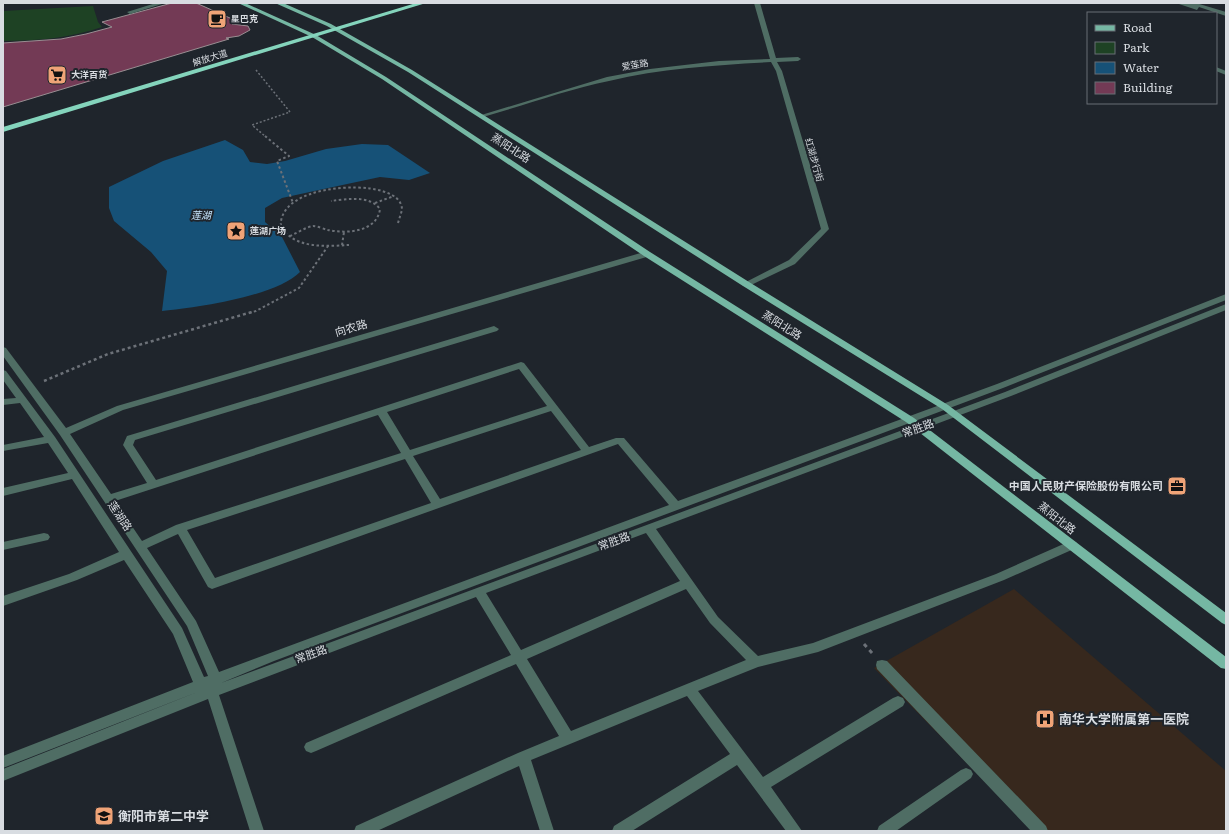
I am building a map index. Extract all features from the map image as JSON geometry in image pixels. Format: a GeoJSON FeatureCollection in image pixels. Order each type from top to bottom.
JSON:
{"type":"FeatureCollection","features":[{"type":"Feature","properties":{"kind":"highway","name":"解放大道"},"geometry":{"type":"LineString","coordinates":[[3,130],[405,3]]}},
{"type":"Feature","properties":{"kind":"highway","name":"解放大道"},"geometry":{"type":"LineString","coordinates":[[333,27],[423,3]]}},
{"type":"Feature","properties":{"kind":"highway","name":"解放大道"},"geometry":{"type":"LineString","coordinates":[[3,124],[310,34]]}},
{"type":"Feature","properties":{"kind":"main road","name":"蒸阳北路"},"geometry":{"type":"LineString","coordinates":[[241,3],[310,34],[384,78],[647,254],[910,420],[1226,664]]}},
{"type":"Feature","properties":{"kind":"main road","name":"蒸阳北路"},"geometry":{"type":"LineString","coordinates":[[278,3],[333,27],[410,71],[746,284],[945,407],[1226,620]]}},
{"type":"Feature","properties":{"kind":"street"},"geometry":{"type":"LineString","coordinates":[[130,12],[162,3]]}},
{"type":"Feature","properties":{"kind":"street","name":"红湖步行街"},"geometry":{"type":"LineString","coordinates":[[746,284],[792,262],[825,229],[757,3]]}},
{"type":"Feature","properties":{"kind":"street"},"geometry":{"type":"LineString","coordinates":[[1179,3],[1213,12],[1226,6]]}},
{"type":"Feature","properties":{"kind":"street"},"geometry":{"type":"LineString","coordinates":[[1192,3],[1213,12]]}},
{"type":"Feature","properties":{"kind":"street","name":"爱莲路"},"geometry":{"type":"LineString","coordinates":[[481,116],[614,78],[650,71],[798,59]]}},
{"type":"Feature","properties":{"kind":"street","name":"向农路"},"geometry":{"type":"LineString","coordinates":[[64,433],[120,408],[647,254]]}},
{"type":"Feature","properties":{"kind":"street","name":"常胜路"},"geometry":{"type":"LineString","coordinates":[[3,762],[215,678],[945,407],[1226,297]]}},
{"type":"Feature","properties":{"kind":"street","name":"常胜路"},"geometry":{"type":"LineString","coordinates":[[3,775],[212,692],[954,414],[1226,308]]}},
{"type":"Feature","properties":{"kind":"street"},"geometry":{"type":"LineString","coordinates":[[154,484],[128,445],[131,438],[494,329]]}},
{"type":"Feature","properties":{"kind":"street","name":"莲湖路"},"geometry":{"type":"LineString","coordinates":[[3,350],[64,433],[192,624],[215,678]]}},
{"type":"Feature","properties":{"kind":"street"},"geometry":{"type":"LineString","coordinates":[[109,500],[521,365],[587,451]]}},
{"type":"Feature","properties":{"kind":"street","name":"莲湖路"},"geometry":{"type":"LineString","coordinates":[[3,373],[50,439],[178,632],[200,684]]}},
{"type":"Feature","properties":{"kind":"street"},"geometry":{"type":"LineString","coordinates":[[3,402],[22,400]]}},
{"type":"Feature","properties":{"kind":"street"},"geometry":{"type":"LineString","coordinates":[[140,547],[180,528],[553,407]]}},
{"type":"Feature","properties":{"kind":"street"},"geometry":{"type":"LineString","coordinates":[[381,411],[437,504]]}},
{"type":"Feature","properties":{"kind":"street"},"geometry":{"type":"LineString","coordinates":[[3,448],[50,439]]}},
{"type":"Feature","properties":{"kind":"street"},"geometry":{"type":"LineString","coordinates":[[180,528],[212,584],[620,440],[676,506]]}},
{"type":"Feature","properties":{"kind":"street"},"geometry":{"type":"LineString","coordinates":[[3,492],[74,475]]}},
{"type":"Feature","properties":{"kind":"street"},"geometry":{"type":"LineString","coordinates":[[649,528],[714,620],[756,662]]}},
{"type":"Feature","properties":{"kind":"street"},"geometry":{"type":"LineString","coordinates":[[3,546],[44,537]]}},
{"type":"Feature","properties":{"kind":"street"},"geometry":{"type":"LineString","coordinates":[[361,831],[523,757],[756,662],[814,648],[855,633],[1000,577],[1072,545]]}},
{"type":"Feature","properties":{"kind":"street"},"geometry":{"type":"LineString","coordinates":[[3,601],[73,578],[126,554]]}},
{"type":"Feature","properties":{"kind":"street"},"geometry":{"type":"LineString","coordinates":[[311,747],[688,584]]}},
{"type":"Feature","properties":{"kind":"street"},"geometry":{"type":"LineString","coordinates":[[480,591],[518,657],[568,738]]}},
{"type":"Feature","properties":{"kind":"street"},"geometry":{"type":"LineString","coordinates":[[882,665],[1041,831]]}},
{"type":"Feature","properties":{"kind":"street"},"geometry":{"type":"LineString","coordinates":[[215,678],[212,692],[257,831]]}},
{"type":"Feature","properties":{"kind":"street"},"geometry":{"type":"LineString","coordinates":[[200,684],[212,692]]}},
{"type":"Feature","properties":{"kind":"street"},"geometry":{"type":"LineString","coordinates":[[689,689],[795,831]]}},
{"type":"Feature","properties":{"kind":"street"},"geometry":{"type":"LineString","coordinates":[[761,786],[898,702]]}},
{"type":"Feature","properties":{"kind":"street"},"geometry":{"type":"LineString","coordinates":[[619,831],[739,756]]}},
{"type":"Feature","properties":{"kind":"street"},"geometry":{"type":"LineString","coordinates":[[523,757],[547,831]]}},
{"type":"Feature","properties":{"kind":"street"},"geometry":{"type":"LineString","coordinates":[[884,831],[966,774]]}},
{"type":"Feature","properties":{"kind":"path"},"geometry":{"type":"LineString","coordinates":[[256,70],[290,112],[252,125],[289,156],[277,161],[294,203]]}},
{"type":"Feature","properties":{"kind":"path"},"geometry":{"type":"LineString","coordinates":[[349,245],[328,246],[309,244],[290,236],[284,231],[280,222],[284,212],[294,203],[308,195],[346,187],[365,187],[382,190],[395,196],[402,204],[404,214],[398,224]]}},
{"type":"Feature","properties":{"kind":"path"},"geometry":{"type":"LineString","coordinates":[[374,204],[395,196]]}},
{"type":"Feature","properties":{"kind":"path"},"geometry":{"type":"LineString","coordinates":[[290,236],[314,226],[322,230],[344,232],[356,230],[374,222],[379,217],[380,211],[378,206],[364,199],[354,198],[331,201]]}},
{"type":"Feature","properties":{"kind":"path"},"geometry":{"type":"LineString","coordinates":[[342,245],[344,232]]}},
{"type":"Feature","properties":{"kind":"path"},"geometry":{"type":"LineString","coordinates":[[30,387],[108,354],[256,311],[299,288],[328,246]]}},
{"type":"Feature","properties":{"kind":"path"},"geometry":{"type":"LineString","coordinates":[[855,633],[882,665]]}},
{"type":"Feature","properties":{"kind":"shaded area","name":"南华大学附属第一医院"},"geometry":{"type":"Polygon","coordinates":[[[1014,589],[1226,771],[1226,831],[1033,831],[874,668],[1014,589]]]}},
{"type":"Feature","properties":{"kind":"green space"},"geometry":{"type":"Polygon","coordinates":[[[93,6],[98,22],[102,27],[78,34],[53,38],[3,41],[3,11],[93,6]]]}},
{"type":"Feature","properties":{"kind":"water","name":"莲湖"},"geometry":{"type":"Polygon","coordinates":[[[225,140],[243,150],[250,162],[267,164],[285,161],[326,149],[362,144],[388,145],[430,173],[409,180],[380,177],[282,198],[265,208],[265,222],[282,237],[300,272],[274,288],[255,294],[215,304],[162,311],[167,271],[151,252],[114,221],[109,208],[109,187],[163,161],[225,140]]]}},
{"type":"Feature","properties":{"kind":"building","name":"大洋百货"},"geometry":{"type":"Polygon","coordinates":[[[172,3],[196,3],[239,22],[232,24],[248,26],[250,30],[239,36],[226,38],[229,39],[3,107],[3,43],[61,39],[86,34],[112,27],[102,22],[172,3]]]}},
{"type":"Feature","properties":{"kind":"place","name":"星巴克"},"geometry":{"type":"Point","coordinates":[217,19]}},
{"type":"Feature","properties":{"kind":"place","name":"大洋百货"},"geometry":{"type":"Point","coordinates":[57,75]}},
{"type":"Feature","properties":{"kind":"place","name":"莲湖广场"},"geometry":{"type":"Point","coordinates":[236,231]}},
{"type":"Feature","properties":{"kind":"place","name":"中国人民财产保险股份有限公司"},"geometry":{"type":"Point","coordinates":[1177,486]}},
{"type":"Feature","properties":{"kind":"place","name":"南华大学附属第一医院"},"geometry":{"type":"Point","coordinates":[1045,719]}},
{"type":"Feature","properties":{"kind":"place","name":"衡阳市第二中学"},"geometry":{"type":"Point","coordinates":[104,816]}}]}
